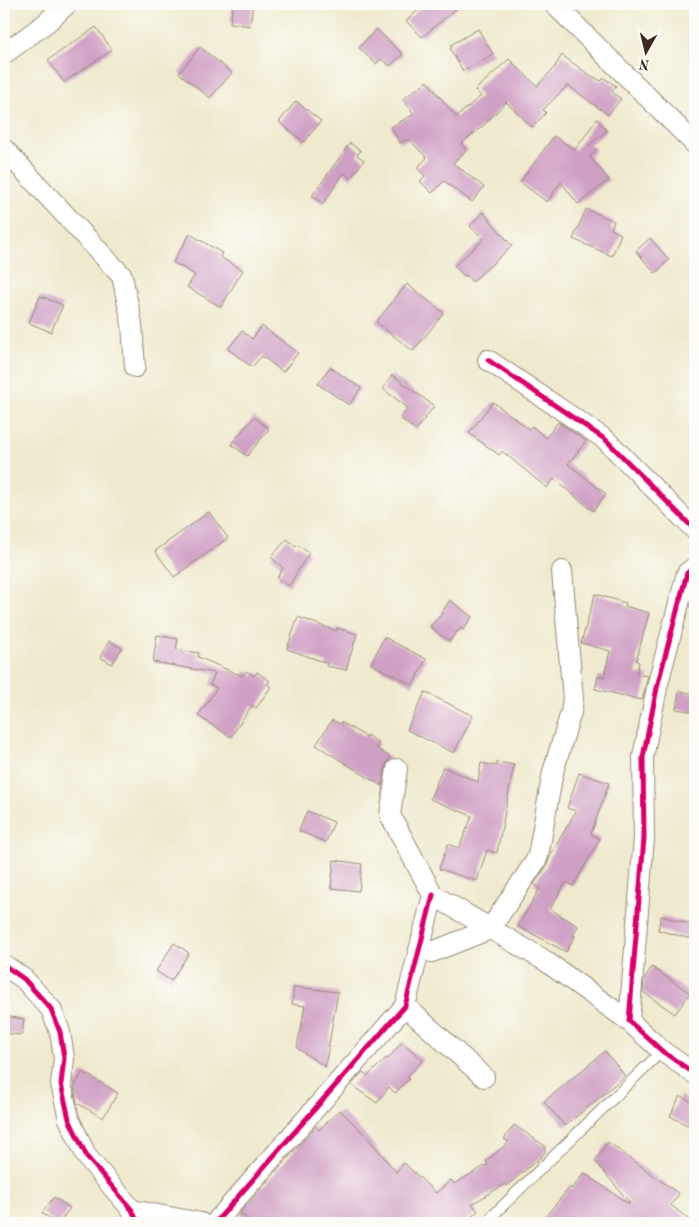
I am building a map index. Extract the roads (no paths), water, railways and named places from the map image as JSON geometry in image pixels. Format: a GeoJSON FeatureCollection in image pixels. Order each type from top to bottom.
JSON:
{"type":"FeatureCollection","features":[{"type":"Feature","properties":{"kind":"street"},"geometry":{"type":"LineString","coordinates":[[4,54],[68,4]]}},
{"type":"Feature","properties":{"kind":"street"},"geometry":{"type":"LineString","coordinates":[[554,4],[695,144]]}},
{"type":"Feature","properties":{"kind":"street"},"geometry":{"type":"LineString","coordinates":[[4,149],[122,276],[132,324],[135,367]]}},
{"type":"Feature","properties":{"kind":"street"},"geometry":{"type":"LineString","coordinates":[[488,360],[606,440],[695,530]]}},
{"type":"Feature","properties":{"kind":"street"},"geometry":{"type":"LineString","coordinates":[[629,1021],[644,838],[643,756],[658,683],[687,573],[695,568]]}},
{"type":"Feature","properties":{"kind":"street"},"geometry":{"type":"LineString","coordinates":[[432,952],[490,929],[536,862],[554,772],[573,699],[562,571]]}},
{"type":"Feature","properties":{"kind":"street"},"geometry":{"type":"LineString","coordinates":[[398,769],[390,815],[433,895],[544,960],[629,1021],[662,1051],[695,1074]]}},
{"type":"Feature","properties":{"kind":"street"},"geometry":{"type":"LineString","coordinates":[[215,1223],[405,1006],[433,895]]}},
{"type":"Feature","properties":{"kind":"street"},"geometry":{"type":"LineString","coordinates":[[4,965],[24,979],[51,1009],[60,1032],[64,1058],[61,1084],[69,1119],[86,1157],[135,1216],[201,1223]]}},
{"type":"Feature","properties":{"kind":"street"},"geometry":{"type":"LineString","coordinates":[[405,1006],[484,1078]]}},
{"type":"Feature","properties":{"kind":"lane"},"geometry":{"type":"LineString","coordinates":[[485,1223],[662,1051]]}}]}
